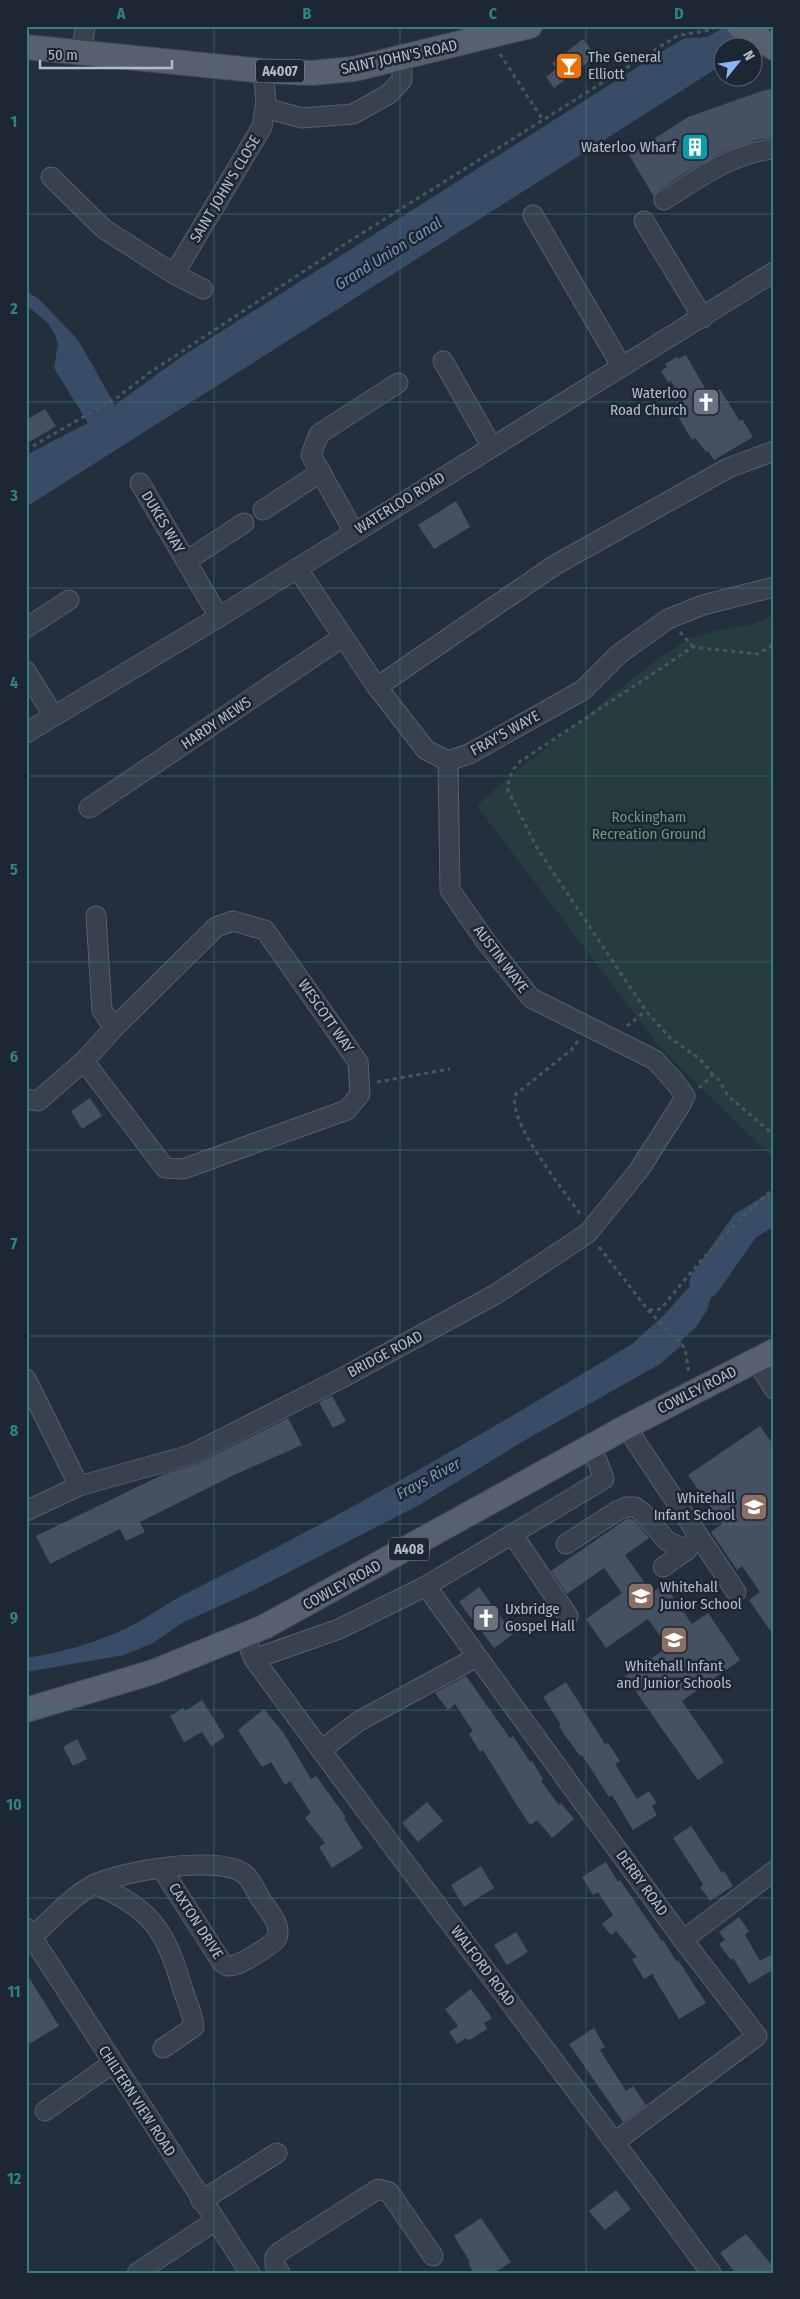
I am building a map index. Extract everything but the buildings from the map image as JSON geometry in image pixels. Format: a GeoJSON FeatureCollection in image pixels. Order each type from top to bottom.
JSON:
{"type":"FeatureCollection","features":[{"type":"Feature","properties":{"kind":"main road","name":"SAINT JOHN'S ROAD"},"geometry":{"type":"LineString","coordinates":[[26,47],[263,71],[311,73],[354,69],[402,59],[500,32],[530,26]]}},
{"type":"Feature","properties":{"kind":"main road"},"geometry":{"type":"LineString","coordinates":[[739,26],[774,48]]}},
{"type":"Feature","properties":{"kind":"main road","name":"COWLEY ROAD"},"geometry":{"type":"LineString","coordinates":[[26,1710],[153,1672],[244,1637],[307,1605],[626,1427],[765,1356]]}},
{"type":"Feature","properties":{"kind":"street"},"geometry":{"type":"LineString","coordinates":[[82,52],[85,26]]}},
{"type":"Feature","properties":{"kind":"street"},"geometry":{"type":"LineString","coordinates":[[265,108],[302,118],[352,114],[389,94],[396,87],[402,80],[402,59]]}},
{"type":"Feature","properties":{"kind":"street","name":"SAINT JOHN'S CLOSE"},"geometry":{"type":"LineString","coordinates":[[174,274],[262,127],[265,108],[263,71]]}},
{"type":"Feature","properties":{"kind":"street"},"geometry":{"type":"LineString","coordinates":[[664,200],[735,159],[764,150],[774,149]]}},
{"type":"Feature","properties":{"kind":"street"},"geometry":{"type":"LineString","coordinates":[[51,177],[104,229],[174,274],[203,289]]}},
{"type":"Feature","properties":{"kind":"street"},"geometry":{"type":"LineString","coordinates":[[533,215],[622,367]]}},
{"type":"Feature","properties":{"kind":"street"},"geometry":{"type":"LineString","coordinates":[[644,221],[702,318]]}},
{"type":"Feature","properties":{"kind":"street","name":"WATERLOO ROAD"},"geometry":{"type":"LineString","coordinates":[[26,733],[53,715],[219,617],[774,272]]}},
{"type":"Feature","properties":{"kind":"street"},"geometry":{"type":"LineString","coordinates":[[443,361],[492,447]]}},
{"type":"Feature","properties":{"kind":"street"},"geometry":{"type":"LineString","coordinates":[[354,532],[311,455],[319,434],[398,383]]}},
{"type":"Feature","properties":{"kind":"street"},"geometry":{"type":"LineString","coordinates":[[377,687],[555,565],[728,468],[774,451]]}},
{"type":"Feature","properties":{"kind":"street"},"geometry":{"type":"LineString","coordinates":[[263,510],[321,472]]}},
{"type":"Feature","properties":{"kind":"street","name":"DUKES WAY"},"geometry":{"type":"LineString","coordinates":[[140,483],[219,617]]}},
{"type":"Feature","properties":{"kind":"street","name":"DUKES WAY"},"geometry":{"type":"LineString","coordinates":[[186,561],[244,523]]}},
{"type":"Feature","properties":{"kind":"street"},"geometry":{"type":"LineString","coordinates":[[297,568],[377,687],[426,750],[448,761]]}},
{"type":"Feature","properties":{"kind":"street","name":"FRAY'S WAYE"},"geometry":{"type":"LineString","coordinates":[[448,761],[469,754],[583,690],[619,654],[668,619],[704,605],[774,587]]}},
{"type":"Feature","properties":{"kind":"street"},"geometry":{"type":"LineString","coordinates":[[26,628],[69,600]]}},
{"type":"Feature","properties":{"kind":"street","name":"HARDY MEWS"},"geometry":{"type":"LineString","coordinates":[[89,808],[343,637]]}},
{"type":"Feature","properties":{"kind":"street"},"geometry":{"type":"LineString","coordinates":[[26,672],[53,715]]}},
{"type":"Feature","properties":{"kind":"street","name":"AUSTIN WAYE"},"geometry":{"type":"LineString","coordinates":[[448,761],[450,890],[531,998],[655,1060],[676,1082],[684,1096],[680,1106]]}},
{"type":"Feature","properties":{"kind":"street"},"geometry":{"type":"LineString","coordinates":[[96,916],[102,1010],[114,1028]]}},
{"type":"Feature","properties":{"kind":"street","name":"WESCOTT WAY"},"geometry":{"type":"LineString","coordinates":[[233,921],[265,930],[358,1062],[360,1094],[348,1110],[183,1169],[165,1168],[84,1061],[114,1028],[216,927],[233,921]]}},
{"type":"Feature","properties":{"kind":"street"},"geometry":{"type":"LineString","coordinates":[[26,1098],[38,1101],[84,1061]]}},
{"type":"Feature","properties":{"kind":"street","name":"BRIDGE ROAD"},"geometry":{"type":"LineString","coordinates":[[26,1512],[79,1486],[190,1455],[342,1378],[496,1294],[588,1232],[639,1170],[680,1106]]}},
{"type":"Feature","properties":{"kind":"street"},"geometry":{"type":"LineString","coordinates":[[765,1356],[774,1389]]}},
{"type":"Feature","properties":{"kind":"street"},"geometry":{"type":"LineString","coordinates":[[26,1379],[79,1486]]}},
{"type":"Feature","properties":{"kind":"street"},"geometry":{"type":"LineString","coordinates":[[626,1427],[736,1592]]}},
{"type":"Feature","properties":{"kind":"street"},"geometry":{"type":"LineString","coordinates":[[254,1659],[339,1629],[426,1586],[604,1479],[592,1446]]}},
{"type":"Feature","properties":{"kind":"street"},"geometry":{"type":"LineString","coordinates":[[566,1544],[617,1511],[626,1507],[634,1507],[643,1513],[667,1541],[687,1550]]}},
{"type":"Feature","properties":{"kind":"street"},"geometry":{"type":"LineString","coordinates":[[662,1567],[687,1550],[692,1543],[693,1527]]}},
{"type":"Feature","properties":{"kind":"street"},"geometry":{"type":"LineString","coordinates":[[512,1535],[568,1616]]}},
{"type":"Feature","properties":{"kind":"street","name":"DERBY ROAD"},"geometry":{"type":"LineString","coordinates":[[426,1586],[683,1940],[757,2036],[616,2141]]}},
{"type":"Feature","properties":{"kind":"street","name":"WALFORD ROAD"},"geometry":{"type":"LineString","coordinates":[[244,1637],[254,1659],[616,2141],[711,2273]]}},
{"type":"Feature","properties":{"kind":"street"},"geometry":{"type":"LineString","coordinates":[[321,1750],[359,1721],[477,1657]]}},
{"type":"Feature","properties":{"kind":"street","name":"CAXTON DRIVE"},"geometry":{"type":"LineString","coordinates":[[29,1932],[95,1884],[118,1875],[162,1869],[208,1865],[240,1871],[249,1880],[278,1926],[278,1938],[241,1962],[230,1966],[226,1965],[162,1869]]}},
{"type":"Feature","properties":{"kind":"street"},"geometry":{"type":"LineString","coordinates":[[683,1940],[774,1871]]}},
{"type":"Feature","properties":{"kind":"street"},"geometry":{"type":"LineString","coordinates":[[95,1884],[125,1898],[142,1911],[160,1931],[173,1955],[194,2027],[163,2048]]}},
{"type":"Feature","properties":{"kind":"street","name":"CHILTERN VIEW ROAD"},"geometry":{"type":"LineString","coordinates":[[29,1932],[250,2273]]}},
{"type":"Feature","properties":{"kind":"street"},"geometry":{"type":"LineString","coordinates":[[45,2111],[113,2063]]}},
{"type":"Feature","properties":{"kind":"street"},"geometry":{"type":"LineString","coordinates":[[202,2201],[277,2153]]}},
{"type":"Feature","properties":{"kind":"street"},"geometry":{"type":"LineString","coordinates":[[280,2273],[275,2265],[275,2257],[280,2251],[378,2189],[389,2192],[433,2256]]}},
{"type":"Feature","properties":{"kind":"street"},"geometry":{"type":"LineString","coordinates":[[137,2273],[215,2221]]}},
{"type":"Feature","properties":{"kind":"path"},"geometry":{"type":"LineString","coordinates":[[26,450],[118,397],[149,373],[356,237],[678,36],[692,32],[711,31],[719,26]]}},
{"type":"Feature","properties":{"kind":"path"},"geometry":{"type":"LineString","coordinates":[[500,32],[498,51],[543,120]]}},
{"type":"Feature","properties":{"kind":"path"},"geometry":{"type":"LineString","coordinates":[[774,644],[758,654],[693,647],[518,763],[512,771],[508,782],[508,790],[537,848],[646,1011],[670,1038],[700,1058],[719,1080],[728,1096],[774,1134]]}},
{"type":"Feature","properties":{"kind":"path"},"geometry":{"type":"LineString","coordinates":[[589,1027],[571,1050],[516,1094],[514,1099],[521,1129],[583,1217],[588,1232],[648,1310],[685,1348]]}},
{"type":"Feature","properties":{"kind":"path"},"geometry":{"type":"LineString","coordinates":[[359,1085],[450,1069]]}},
{"type":"Feature","properties":{"kind":"path"},"geometry":{"type":"LineString","coordinates":[[680,1106],[713,1075]]}},
{"type":"Feature","properties":{"kind":"path"},"geometry":{"type":"LineString","coordinates":[[648,1310],[661,1309],[688,1274],[754,1205],[774,1188]]}},
{"type":"Feature","properties":{"kind":"green space","name":"Rockingham Recreation Ground"},"geometry":{"type":"Polygon","coordinates":[[[774,616],[774,1159],[658,1045],[477,806],[497,787],[651,664],[687,640],[717,630],[753,624],[774,616]]]}},
{"type":"Feature","properties":{"kind":"water","name":"Grand Union Canal"},"geometry":{"type":"Polygon","coordinates":[[[726,26],[774,26],[754,38],[712,38],[712,71],[26,507],[26,455],[88,423],[54,368],[58,344],[55,335],[48,323],[26,305],[26,291],[39,299],[78,340],[115,405],[181,357],[666,49],[685,38],[707,37],[726,26]]]}},
{"type":"Feature","properties":{"kind":"water"},"geometry":{"type":"Polygon","coordinates":[[[724,1242],[739,1258],[711,1297],[707,1310],[696,1327],[681,1341],[682,1345],[660,1364],[527,1439],[419,1505],[248,1593],[182,1623],[153,1643],[124,1655],[26,1672],[26,1658],[78,1647],[127,1628],[181,1596],[358,1504],[632,1344],[663,1316],[690,1286],[724,1242]]]}},
{"type":"Feature","properties":{"kind":"waterway","name":"Frays River"},"geometry":{"type":"LineString","coordinates":[[705,1283],[745,1226],[774,1208]]}},
{"type":"Feature","properties":{"kind":"place","name":"The General Elliott"},"geometry":{"type":"Point","coordinates":[569,66]}},
{"type":"Feature","properties":{"kind":"place","name":"Waterloo Wharf"},"geometry":{"type":"Point","coordinates":[695,147]}},
{"type":"Feature","properties":{"kind":"place","name":"Waterloo Road Church"},"geometry":{"type":"Point","coordinates":[706,402]}},
{"type":"Feature","properties":{"kind":"place","name":"Whitehall Infant School"},"geometry":{"type":"Point","coordinates":[754,1507]}},
{"type":"Feature","properties":{"kind":"place","name":"Whitehall Junior School"},"geometry":{"type":"Point","coordinates":[641,1596]}},
{"type":"Feature","properties":{"kind":"place","name":"Uxbridge Gospel Hall"},"geometry":{"type":"Point","coordinates":[486,1618]}},
{"type":"Feature","properties":{"kind":"place","name":"Whitehall Infant and Junior Schools"},"geometry":{"type":"Point","coordinates":[674,1640]}}]}
